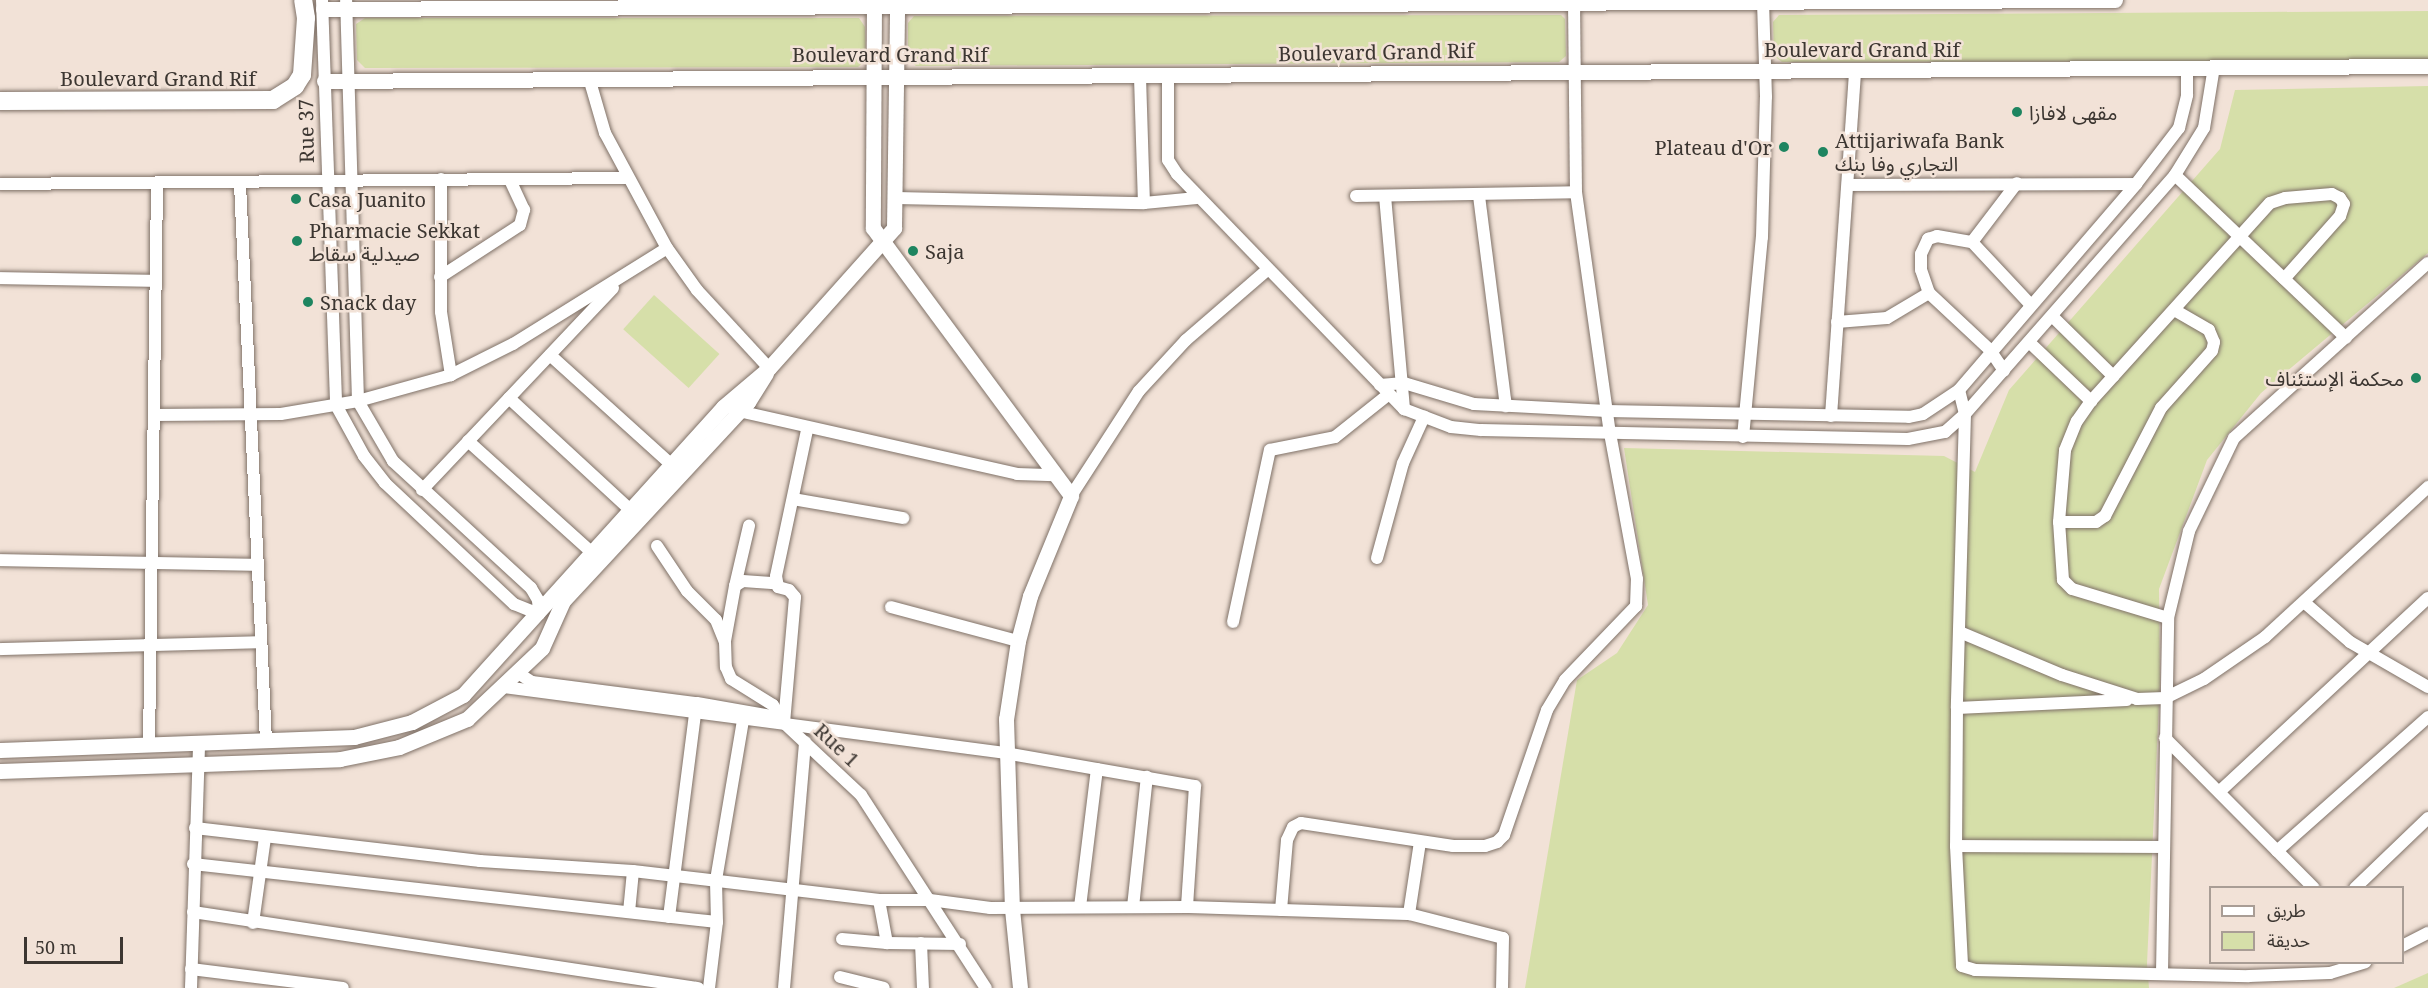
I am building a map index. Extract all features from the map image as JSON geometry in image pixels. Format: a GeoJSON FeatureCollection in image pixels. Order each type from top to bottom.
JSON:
{"type":"FeatureCollection","features":[{"type":"Feature","properties":{"kind":"main road","name":"Boulevard Grand Rif"},"geometry":{"type":"LineString","coordinates":[[0,101],[273,100],[290,90],[302,75],[306,18],[303,0]]}},
{"type":"Feature","properties":{"kind":"street"},"geometry":{"type":"LineString","coordinates":[[323,5],[2115,0]]}},
{"type":"Feature","properties":{"kind":"street"},"geometry":{"type":"LineString","coordinates":[[1743,437],[1762,237],[1765,72],[1763,2]]}},
{"type":"Feature","properties":{"kind":"street"},"geometry":{"type":"LineString","coordinates":[[874,3],[873,228],[1071,496]]}},
{"type":"Feature","properties":{"kind":"street"},"geometry":{"type":"LineString","coordinates":[[676,469],[723,407],[769,368],[884,244],[894,228],[898,75],[897,3]]}},
{"type":"Feature","properties":{"kind":"street"},"geometry":{"type":"LineString","coordinates":[[1281,910],[1287,840],[1293,827],[1301,823],[1420,842],[1485,846],[1504,835],[1547,710],[1565,680],[1636,606],[1637,579],[1610,434],[1576,192],[1574,3]]}},
{"type":"Feature","properties":{"kind":"street","name":"Rue 37"},"geometry":{"type":"LineString","coordinates":[[323,5],[326,181],[336,405]]}},
{"type":"Feature","properties":{"kind":"street"},"geometry":{"type":"LineString","coordinates":[[346,5],[349,181],[357,401],[382,447],[422,490],[531,588],[538,600],[539,614]]}},
{"type":"Feature","properties":{"kind":"street","name":"Boulevard Grand Rif"},"geometry":{"type":"LineString","coordinates":[[324,81],[873,75],[1168,77],[1855,73],[2428,66]]}},
{"type":"Feature","properties":{"kind":"street"},"geometry":{"type":"LineString","coordinates":[[1233,622],[1270,450],[1335,437],[1385,389],[1404,383],[1474,404],[1607,411],[1909,417],[1935,408],[1959,390],[1990,350],[2136,184],[2179,128],[2187,95],[2187,68]]}},
{"type":"Feature","properties":{"kind":"street"},"geometry":{"type":"LineString","coordinates":[[1168,77],[1168,160],[1197,198],[1404,409],[1461,428],[1743,437],[1928,438],[1945,432],[1965,414],[2175,175],[2204,128],[2214,68]]}},
{"type":"Feature","properties":{"kind":"street"},"geometry":{"type":"LineString","coordinates":[[1831,416],[1855,73]]}},
{"type":"Feature","properties":{"kind":"street"},"geometry":{"type":"LineString","coordinates":[[1140,77],[1144,203]]}},
{"type":"Feature","properties":{"kind":"street"},"geometry":{"type":"LineString","coordinates":[[589,78],[605,133],[627,178],[667,248],[697,290],[769,368]]}},
{"type":"Feature","properties":{"kind":"street"},"geometry":{"type":"LineString","coordinates":[[2175,175],[2346,338]]}},
{"type":"Feature","properties":{"kind":"street"},"geometry":{"type":"LineString","coordinates":[[0,184],[240,184],[441,179],[627,178]]}},
{"type":"Feature","properties":{"kind":"street"},"geometry":{"type":"LineString","coordinates":[[441,179],[442,329],[451,375]]}},
{"type":"Feature","properties":{"kind":"street"},"geometry":{"type":"LineString","coordinates":[[440,277],[520,225],[524,210],[510,180]]}},
{"type":"Feature","properties":{"kind":"street"},"geometry":{"type":"LineString","coordinates":[[149,745],[157,183]]}},
{"type":"Feature","properties":{"kind":"street"},"geometry":{"type":"LineString","coordinates":[[1972,242],[2017,183]]}},
{"type":"Feature","properties":{"kind":"street"},"geometry":{"type":"LineString","coordinates":[[240,184],[266,741]]}},
{"type":"Feature","properties":{"kind":"street"},"geometry":{"type":"LineString","coordinates":[[1848,185],[2136,184]]}},
{"type":"Feature","properties":{"kind":"street"},"geometry":{"type":"LineString","coordinates":[[1356,196],[1479,196],[1576,192]]}},
{"type":"Feature","properties":{"kind":"street"},"geometry":{"type":"LineString","coordinates":[[2168,618],[2066,585],[2059,522],[2065,450],[2076,421],[2091,401],[2176,311],[2271,204],[2285,198],[2332,194],[2340,198],[2344,204],[2340,216],[2284,279]]}},
{"type":"Feature","properties":{"kind":"street"},"geometry":{"type":"LineString","coordinates":[[1385,196],[1404,383],[1404,409]]}},
{"type":"Feature","properties":{"kind":"street"},"geometry":{"type":"LineString","coordinates":[[1479,196],[1506,406]]}},
{"type":"Feature","properties":{"kind":"street"},"geometry":{"type":"LineString","coordinates":[[896,198],[1144,203],[1197,198]]}},
{"type":"Feature","properties":{"kind":"street"},"geometry":{"type":"LineString","coordinates":[[2004,371],[1990,350],[1929,293],[1921,270],[1923,246],[1928,239],[1947,236],[1972,242],[2031,305]]}},
{"type":"Feature","properties":{"kind":"street"},"geometry":{"type":"LineString","coordinates":[[154,415],[251,416],[336,405],[451,375],[522,339],[667,248]]}},
{"type":"Feature","properties":{"kind":"street"},"geometry":{"type":"LineString","coordinates":[[2162,973],[2161,847],[2168,618],[2188,531],[2234,438],[2428,263]]}},
{"type":"Feature","properties":{"kind":"street"},"geometry":{"type":"LineString","coordinates":[[422,490],[631,269]]}},
{"type":"Feature","properties":{"kind":"street"},"geometry":{"type":"LineString","coordinates":[[1020,988],[1011,909],[1005,753],[1006,719],[1018,641],[1030,596],[1071,496],[1100,446],[1139,391],[1186,340],[1267,270]]}},
{"type":"Feature","properties":{"kind":"street"},"geometry":{"type":"LineString","coordinates":[[0,278],[156,280]]}},
{"type":"Feature","properties":{"kind":"street"},"geometry":{"type":"LineString","coordinates":[[1837,322],[1887,318],[1929,293]]}},
{"type":"Feature","properties":{"kind":"street"},"geometry":{"type":"LineString","coordinates":[[2059,522],[2096,522],[2105,516],[2161,408],[2211,351],[2214,342],[2209,330],[2176,311]]}},
{"type":"Feature","properties":{"kind":"street"},"geometry":{"type":"LineString","coordinates":[[2052,316],[2113,376]]}},
{"type":"Feature","properties":{"kind":"street"},"geometry":{"type":"LineString","coordinates":[[2029,342],[2091,401]]}},
{"type":"Feature","properties":{"kind":"street"},"geometry":{"type":"LineString","coordinates":[[550,355],[676,469]]}},
{"type":"Feature","properties":{"kind":"street"},"geometry":{"type":"LineString","coordinates":[[0,750],[354,737],[431,714],[475,685],[676,469],[739,411],[769,368]]}},
{"type":"Feature","properties":{"kind":"street"},"geometry":{"type":"LineString","coordinates":[[1959,390],[1965,414],[1962,633],[1957,708],[1956,846],[1962,966],[1974,970],[2162,973],[2221,982],[2330,973],[2362,964]]}},
{"type":"Feature","properties":{"kind":"street"},"geometry":{"type":"LineString","coordinates":[[509,398],[635,514]]}},
{"type":"Feature","properties":{"kind":"street"},"geometry":{"type":"LineString","coordinates":[[336,405],[364,456],[385,483],[514,604],[539,614],[551,624]]}},
{"type":"Feature","properties":{"kind":"street"},"geometry":{"type":"LineString","coordinates":[[723,407],[807,430],[1017,474],[1055,475]]}},
{"type":"Feature","properties":{"kind":"street"},"geometry":{"type":"LineString","coordinates":[[1377,558],[1403,463],[1424,417]]}},
{"type":"Feature","properties":{"kind":"street"},"geometry":{"type":"LineString","coordinates":[[776,583],[807,430]]}},
{"type":"Feature","properties":{"kind":"street"},"geometry":{"type":"LineString","coordinates":[[468,441],[596,556]]}},
{"type":"Feature","properties":{"kind":"street"},"geometry":{"type":"LineString","coordinates":[[1957,708],[2165,698],[2204,679],[2305,603],[2428,487]]}},
{"type":"Feature","properties":{"kind":"street"},"geometry":{"type":"LineString","coordinates":[[793,499],[903,518]]}},
{"type":"Feature","properties":{"kind":"street"},"geometry":{"type":"LineString","coordinates":[[725,642],[749,526]]}},
{"type":"Feature","properties":{"kind":"street","name":"Rue 1"},"geometry":{"type":"LineString","coordinates":[[657,546],[687,591],[716,620],[725,642],[726,667],[731,680],[764,698],[784,723],[861,795],[960,944],[986,988]]}},
{"type":"Feature","properties":{"kind":"street"},"geometry":{"type":"LineString","coordinates":[[0,771],[322,760],[376,753],[421,740],[467,720],[504,687],[542,648],[563,601],[596,556]]}},
{"type":"Feature","properties":{"kind":"street"},"geometry":{"type":"LineString","coordinates":[[0,560],[150,561],[258,565]]}},
{"type":"Feature","properties":{"kind":"street"},"geometry":{"type":"LineString","coordinates":[[735,586],[743,581],[776,583],[795,597],[784,723]]}},
{"type":"Feature","properties":{"kind":"street"},"geometry":{"type":"LineString","coordinates":[[2219,792],[2428,598]]}},
{"type":"Feature","properties":{"kind":"street"},"geometry":{"type":"LineString","coordinates":[[2305,603],[2370,654],[2428,687]]}},
{"type":"Feature","properties":{"kind":"street"},"geometry":{"type":"LineString","coordinates":[[891,607],[1018,641]]}},
{"type":"Feature","properties":{"kind":"street"},"geometry":{"type":"LineString","coordinates":[[1962,633],[2061,675],[2138,699]]}},
{"type":"Feature","properties":{"kind":"street"},"geometry":{"type":"LineString","coordinates":[[0,650],[261,642]]}},
{"type":"Feature","properties":{"kind":"street"},"geometry":{"type":"LineString","coordinates":[[518,672],[532,682],[697,703],[771,716],[784,723]]}},
{"type":"Feature","properties":{"kind":"street"},"geometry":{"type":"LineString","coordinates":[[504,687],[1005,753],[1195,786],[1187,907]]}},
{"type":"Feature","properties":{"kind":"street"},"geometry":{"type":"LineString","coordinates":[[669,917],[672,876],[695,712]]}},
{"type":"Feature","properties":{"kind":"street"},"geometry":{"type":"LineString","coordinates":[[2277,851],[2428,717]]}},
{"type":"Feature","properties":{"kind":"street"},"geometry":{"type":"LineString","coordinates":[[709,988],[717,922],[716,880],[743,720]]}},
{"type":"Feature","properties":{"kind":"street"},"geometry":{"type":"LineString","coordinates":[[2165,738],[2312,886]]}},
{"type":"Feature","properties":{"kind":"street"},"geometry":{"type":"LineString","coordinates":[[784,988],[805,742]]}},
{"type":"Feature","properties":{"kind":"street"},"geometry":{"type":"LineString","coordinates":[[191,988],[193,864],[199,743]]}},
{"type":"Feature","properties":{"kind":"street"},"geometry":{"type":"LineString","coordinates":[[1080,907],[1097,769]]}},
{"type":"Feature","properties":{"kind":"street"},"geometry":{"type":"LineString","coordinates":[[1133,907],[1147,777]]}},
{"type":"Feature","properties":{"kind":"street"},"geometry":{"type":"LineString","coordinates":[[2357,886],[2428,818]]}},
{"type":"Feature","properties":{"kind":"street"},"geometry":{"type":"LineString","coordinates":[[195,828],[265,838],[480,861],[633,871],[879,900],[930,900],[1011,909],[1187,907],[1409,914],[1503,938],[1502,988]]}},
{"type":"Feature","properties":{"kind":"street"},"geometry":{"type":"LineString","coordinates":[[254,923],[265,838]]}},
{"type":"Feature","properties":{"kind":"street"},"geometry":{"type":"LineString","coordinates":[[1409,914],[1420,842]]}},
{"type":"Feature","properties":{"kind":"street"},"geometry":{"type":"LineString","coordinates":[[1956,846],[2161,847]]}},
{"type":"Feature","properties":{"kind":"street"},"geometry":{"type":"LineString","coordinates":[[193,864],[717,922]]}},
{"type":"Feature","properties":{"kind":"street"},"geometry":{"type":"LineString","coordinates":[[629,912],[633,871]]}},
{"type":"Feature","properties":{"kind":"street"},"geometry":{"type":"LineString","coordinates":[[879,900],[887,943]]}},
{"type":"Feature","properties":{"kind":"street"},"geometry":{"type":"LineString","coordinates":[[193,912],[698,988]]}},
{"type":"Feature","properties":{"kind":"street"},"geometry":{"type":"LineString","coordinates":[[2404,945],[2428,933]]}},
{"type":"Feature","properties":{"kind":"street"},"geometry":{"type":"LineString","coordinates":[[842,939],[887,943],[960,944]]}},
{"type":"Feature","properties":{"kind":"street"},"geometry":{"type":"LineString","coordinates":[[921,943],[923,988]]}},
{"type":"Feature","properties":{"kind":"street"},"geometry":{"type":"LineString","coordinates":[[190,969],[343,988]]}},
{"type":"Feature","properties":{"kind":"street"},"geometry":{"type":"LineString","coordinates":[[840,977],[884,988]]}},
{"type":"Feature","properties":{"kind":"green space"},"geometry":{"type":"Polygon","coordinates":[[[2428,11],[2428,61],[1782,62],[1774,56],[1773,22],[1779,15],[2428,11]]]}},
{"type":"Feature","properties":{"kind":"green space"},"geometry":{"type":"Polygon","coordinates":[[[1561,15],[1565,19],[1566,56],[1559,62],[916,66],[908,59],[908,23],[914,16],[1561,15]]]}},
{"type":"Feature","properties":{"kind":"green space"},"geometry":{"type":"Polygon","coordinates":[[[365,18],[859,18],[865,27],[866,60],[858,67],[365,68],[357,60],[356,24],[365,18]]]}},
{"type":"Feature","properties":{"kind":"green space"},"geometry":{"type":"Polygon","coordinates":[[[2428,86],[2428,253],[2261,393],[2207,460],[2159,589],[2160,681],[2147,964],[2149,988],[1525,988],[1577,680],[1617,653],[1648,605],[1624,448],[1944,456],[1975,472],[2009,390],[2220,149],[2235,90],[2428,86]]]}},
{"type":"Feature","properties":{"kind":"green space"},"geometry":{"type":"Polygon","coordinates":[[[654,295],[719,354],[689,388],[623,329],[654,295]]]}},
{"type":"Feature","properties":{"kind":"green space"},"geometry":{"type":"Polygon","coordinates":[[[2428,973],[2428,988],[2394,988],[2428,973]]]}},
{"type":"Feature","properties":{"kind":"place","name":"مقهى لافازا"},"geometry":{"type":"Point","coordinates":[2017,112]}},
{"type":"Feature","properties":{"kind":"place","name":"Plateau d'Or"},"geometry":{"type":"Point","coordinates":[1784,147]}},
{"type":"Feature","properties":{"kind":"place","name":"Attijariwafa Bank التجاري وفا بنك"},"geometry":{"type":"Point","coordinates":[1823,152]}},
{"type":"Feature","properties":{"kind":"place","name":"Casa Juanito"},"geometry":{"type":"Point","coordinates":[296,199]}},
{"type":"Feature","properties":{"kind":"place","name":"Pharmacie Sekkat صيدلية سقاط"},"geometry":{"type":"Point","coordinates":[297,241]}},
{"type":"Feature","properties":{"kind":"place","name":"Saja"},"geometry":{"type":"Point","coordinates":[913,251]}},
{"type":"Feature","properties":{"kind":"place","name":"Snack day"},"geometry":{"type":"Point","coordinates":[308,302]}},
{"type":"Feature","properties":{"kind":"place","name":"محكمة الإستئناف"},"geometry":{"type":"Point","coordinates":[2416,378]}}]}
